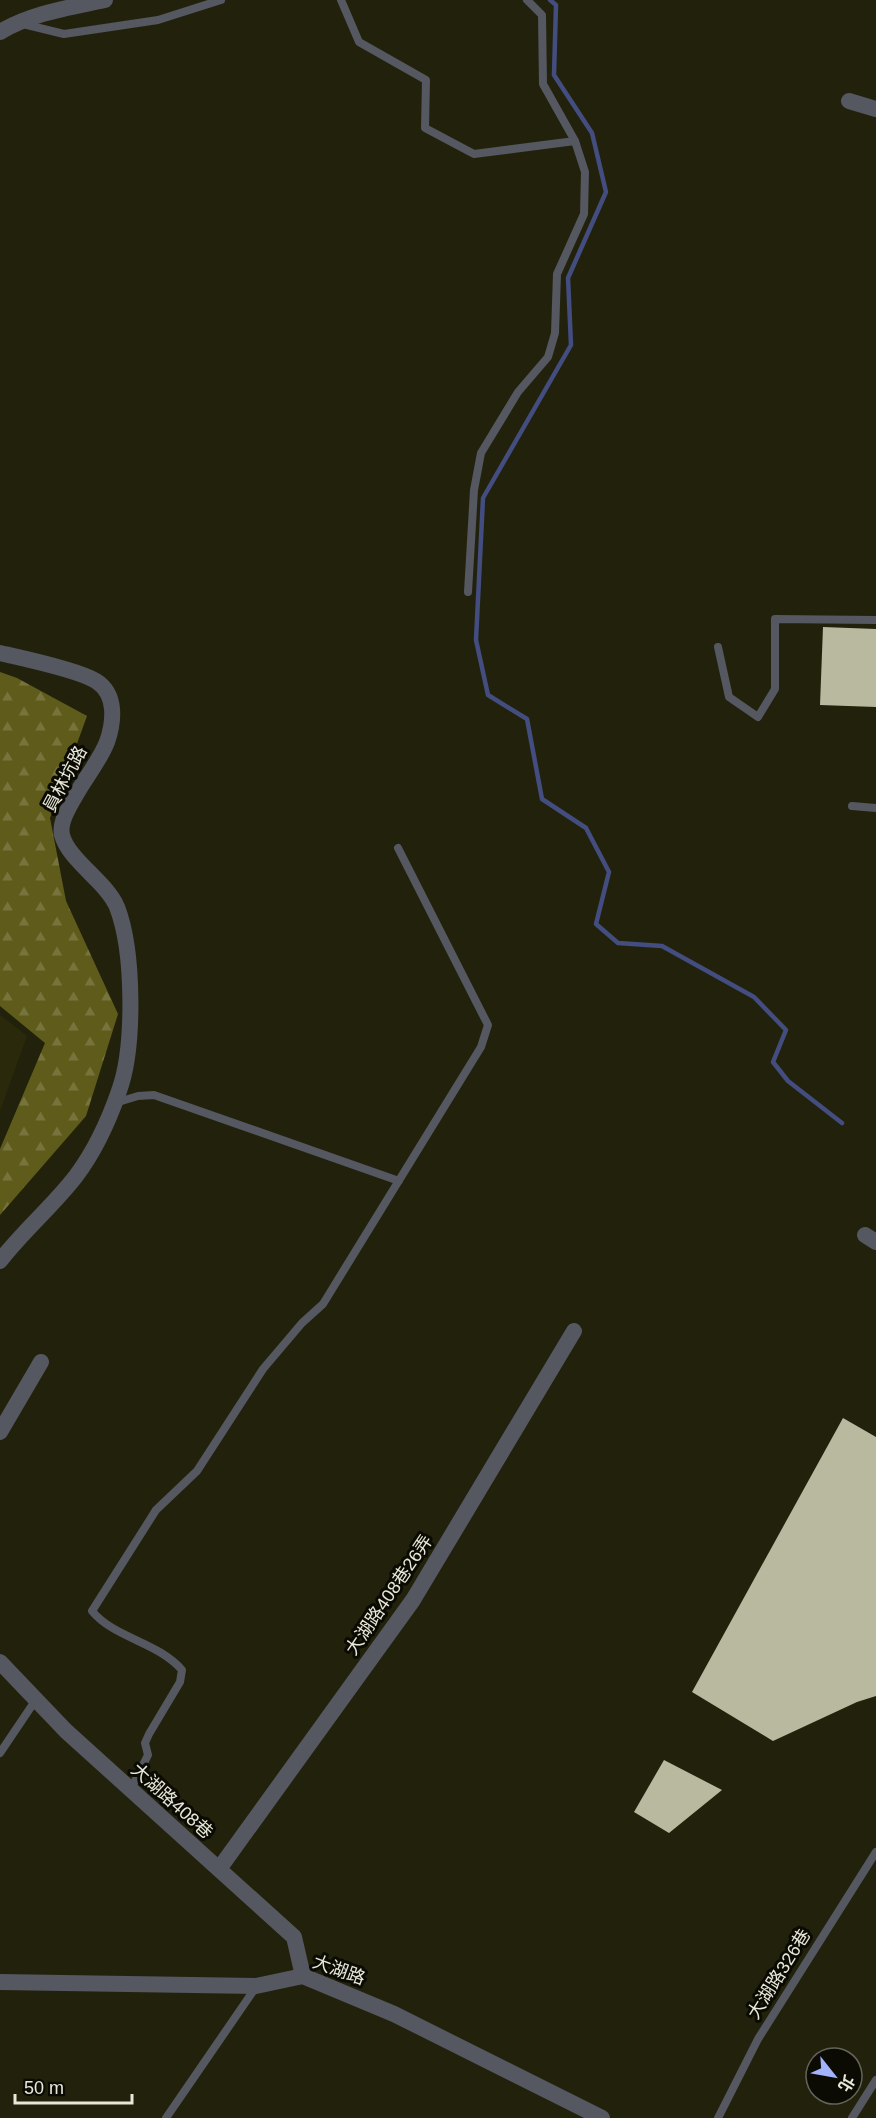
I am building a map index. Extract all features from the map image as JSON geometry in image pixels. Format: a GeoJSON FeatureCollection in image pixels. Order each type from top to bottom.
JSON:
{"type":"FeatureCollection","features":[{"type":"Feature","properties":{"kind":"street"},"geometry":{"type":"LineString","coordinates":[[0,32],[16,22],[48,12],[105,0]]}},
{"type":"Feature","properties":{"kind":"street"},"geometry":{"type":"LineString","coordinates":[[849,101],[876,109]]}},
{"type":"Feature","properties":{"kind":"street","name":"員林坑路"},"geometry":{"type":"LineString","coordinates":[[0,653],[97,681],[109,697],[112,706],[114,715],[106,744],[73,799],[62,824],[63,837],[103,885],[116,906],[126,939],[129,1021],[116,1097]]}},
{"type":"Feature","properties":{"kind":"street"},"geometry":{"type":"LineString","coordinates":[[0,1261],[16,1240],[75,1176],[100,1134],[116,1097]]}},
{"type":"Feature","properties":{"kind":"street","name":"大湖路408巷26弄"},"geometry":{"type":"LineString","coordinates":[[219,1869],[413,1600],[574,1331]]}},
{"type":"Feature","properties":{"kind":"street"},"geometry":{"type":"LineString","coordinates":[[0,1432],[40,1362]]}},
{"type":"Feature","properties":{"kind":"street","name":"大湖路408巷"},"geometry":{"type":"LineString","coordinates":[[0,1662],[35,1701],[294,1937],[303,1976]]}},
{"type":"Feature","properties":{"kind":"street","name":"大湖路"},"geometry":{"type":"LineString","coordinates":[[0,1982],[256,1986],[303,1976],[394,2014],[602,2118]]}},
{"type":"Feature","properties":{"kind":"lane"},"geometry":{"type":"LineString","coordinates":[[16,22],[64,34],[158,20],[221,0]]}},
{"type":"Feature","properties":{"kind":"lane"},"geometry":{"type":"LineString","coordinates":[[341,0],[359,42],[426,80],[425,128],[474,154],[575,141]]}},
{"type":"Feature","properties":{"kind":"lane"},"geometry":{"type":"LineString","coordinates":[[468,592],[474,490],[481,453],[518,392],[548,357],[555,333],[557,274],[584,213],[585,172],[575,141],[543,84],[542,15],[527,0]]}},
{"type":"Feature","properties":{"kind":"lane"},"geometry":{"type":"LineString","coordinates":[[718,647],[729,697],[758,717],[775,689],[775,619],[876,620]]}},
{"type":"Feature","properties":{"kind":"lane"},"geometry":{"type":"LineString","coordinates":[[852,806],[876,808]]}},
{"type":"Feature","properties":{"kind":"lane"},"geometry":{"type":"LineString","coordinates":[[131,1789],[148,1755],[145,1743],[180,1682],[182,1670],[172,1658],[108,1624],[92,1611],[156,1510],[197,1471],[263,1370],[302,1323],[323,1304],[481,1047],[488,1025],[398,848]]}},
{"type":"Feature","properties":{"kind":"lane"},"geometry":{"type":"LineString","coordinates":[[116,1097],[154,1095],[399,1181]]}},
{"type":"Feature","properties":{"kind":"lane"},"geometry":{"type":"LineString","coordinates":[[0,1752],[35,1701]]}},
{"type":"Feature","properties":{"kind":"lane","name":"大湖路326巷"},"geometry":{"type":"LineString","coordinates":[[718,2118],[758,2039],[876,1852]]}},
{"type":"Feature","properties":{"kind":"lane"},"geometry":{"type":"LineString","coordinates":[[166,2118],[256,1986]]}},
{"type":"Feature","properties":{"kind":"lane"},"geometry":{"type":"LineString","coordinates":[[852,2118],[876,2080]]}},
{"type":"Feature","properties":{"kind":"shaded area"},"geometry":{"type":"Polygon","coordinates":[[[0,1015],[27,1036],[0,1111],[0,1015]]]}},
{"type":"Feature","properties":{"kind":"green space"},"geometry":{"type":"Polygon","coordinates":[[[0,672],[17,678],[87,716],[50,818],[66,901],[118,1014],[86,1116],[0,1215],[0,1149],[45,1043],[0,1006],[0,672]]]}},
{"type":"Feature","properties":{"kind":"building"},"geometry":{"type":"Polygon","coordinates":[[[823,627],[876,629],[876,707],[820,705],[823,627]]]}},
{"type":"Feature","properties":{"kind":"building"},"geometry":{"type":"Polygon","coordinates":[[[843,1418],[876,1437],[876,1696],[857,1702],[773,1741],[692,1692],[843,1418]]]}},
{"type":"Feature","properties":{"kind":"building"},"geometry":{"type":"Polygon","coordinates":[[[664,1760],[722,1790],[669,1833],[634,1812],[664,1760]]]}},
{"type":"Feature","properties":{"kind":"waterway"},"geometry":{"type":"LineString","coordinates":[[550,0],[556,5],[554,75],[592,133],[606,192],[568,278],[571,345],[483,498],[476,640],[488,695],[527,719],[542,799],[586,828],[609,872],[596,924],[618,943],[662,946],[754,997],[786,1030],[773,1062],[788,1081],[842,1123]]}}]}
